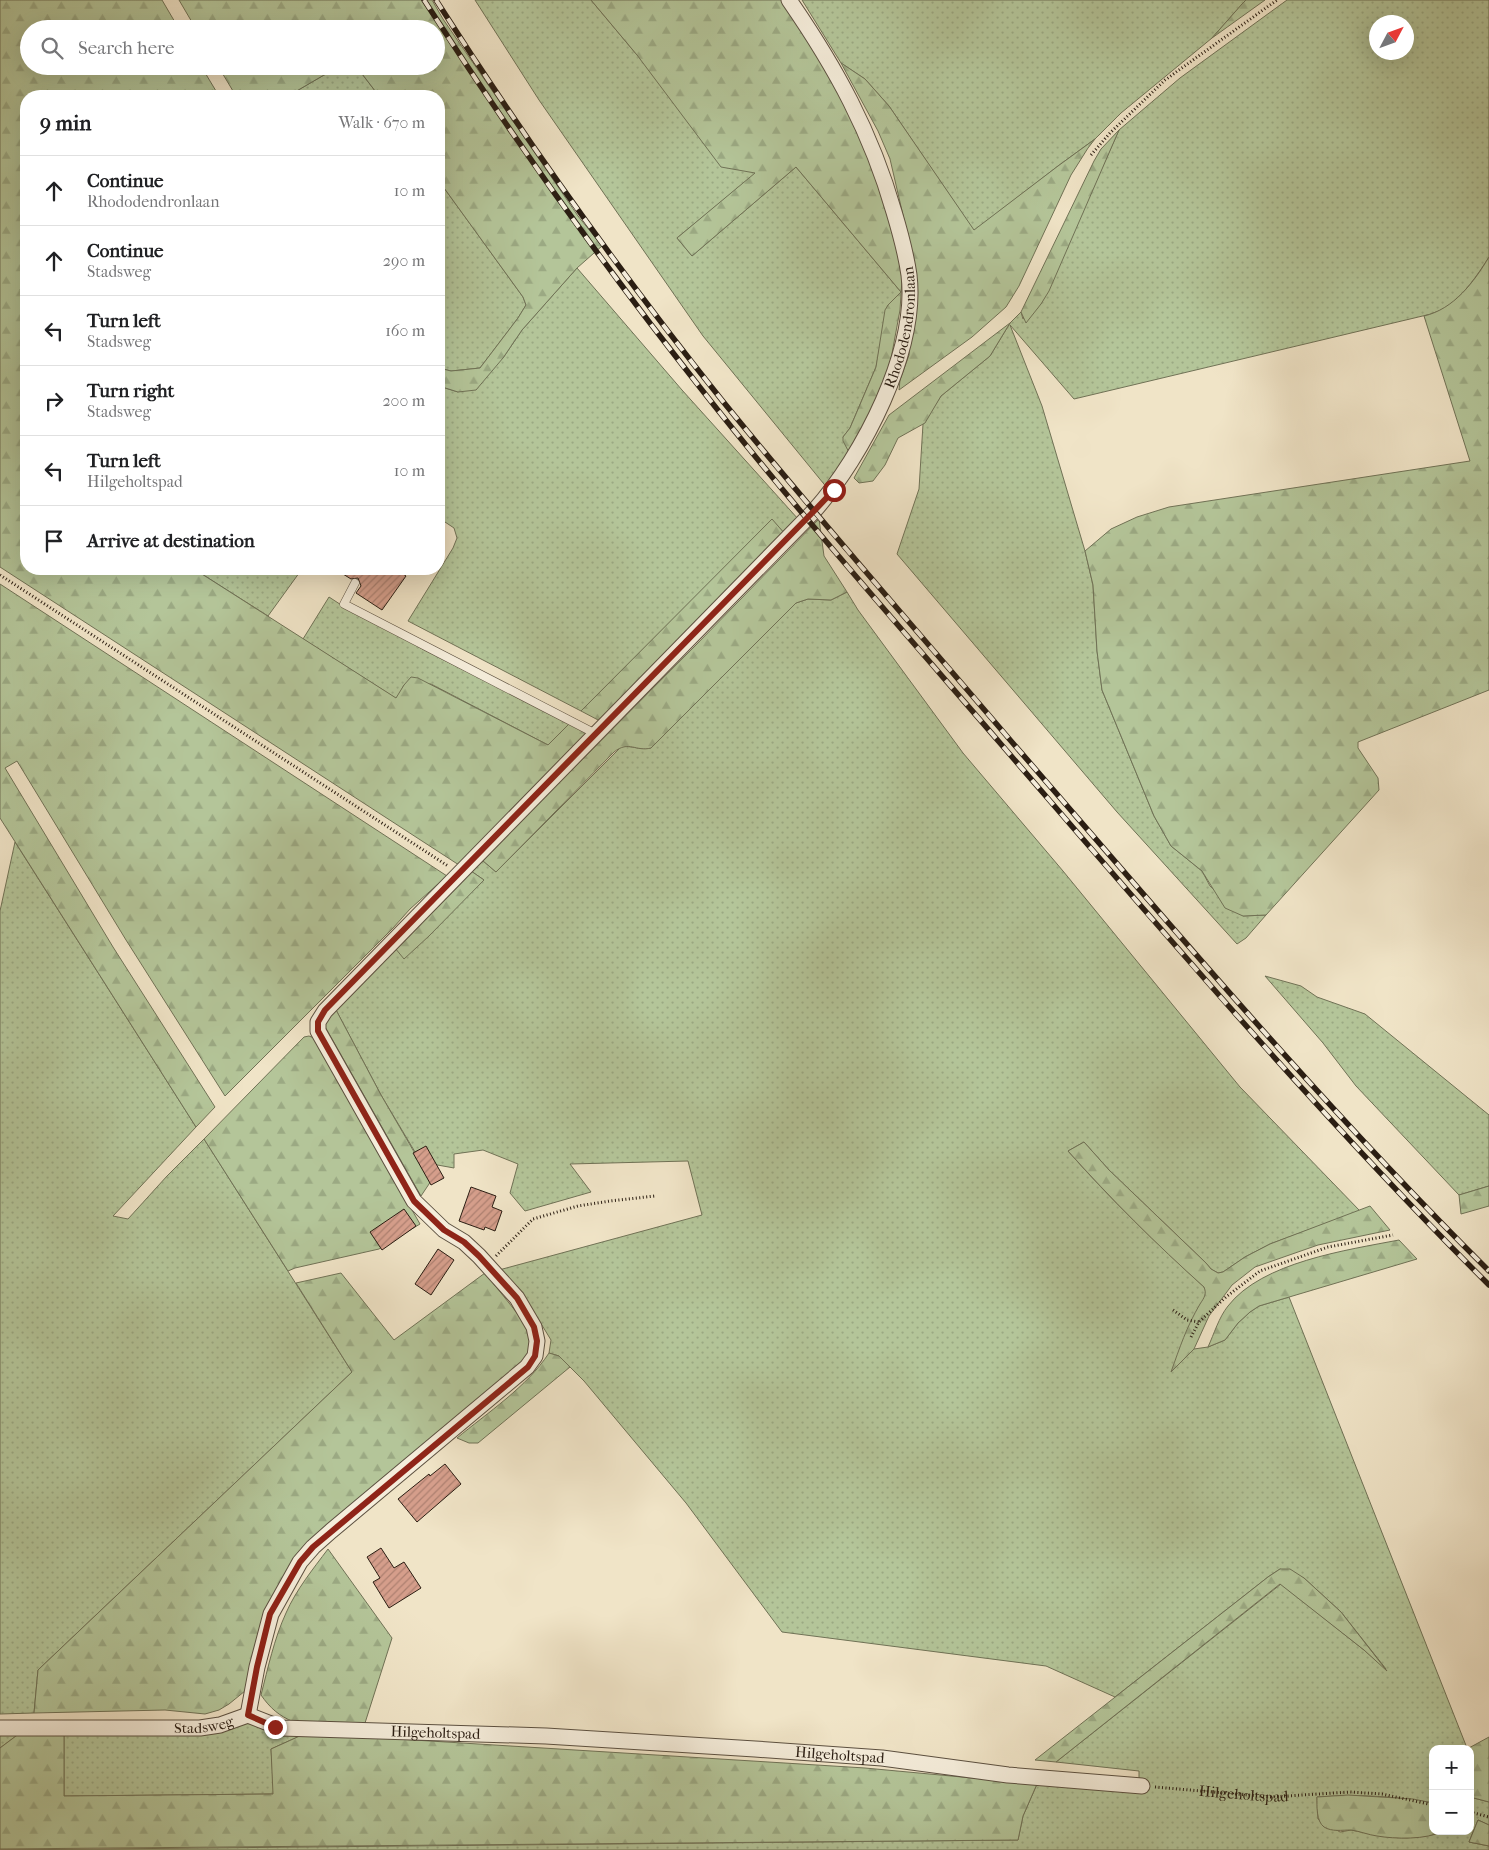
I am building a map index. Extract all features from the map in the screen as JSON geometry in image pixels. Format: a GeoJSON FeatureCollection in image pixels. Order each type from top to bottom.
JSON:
{"type":"FeatureCollection","features":[{"type":"Feature","properties":{"kind":"street","name":"Rhododendronlaan"},"geometry":{"type":"LineString","coordinates":[[789,0],[849,95],[884,176],[909,275],[909,302],[905,333],[894,371],[878,413],[863,443],[834,490],[814,511]]}},
{"type":"Feature","properties":{"kind":"street","name":"Stadsweg"},"geometry":{"type":"LineString","coordinates":[[0,1728],[200,1728],[212,1727],[248,1715],[270,1614],[300,1562],[313,1547],[528,1367],[535,1356],[537,1341],[534,1327],[517,1298],[464,1242],[444,1230],[414,1201],[318,1031],[318,1022],[325,1010],[814,511]]}},
{"type":"Feature","properties":{"kind":"street","name":"Hilgeholtspad"},"geometry":{"type":"LineString","coordinates":[[248,1715],[281,1728],[546,1736],[765,1750],[882,1758],[1008,1775],[1142,1786]]}},
{"type":"Feature","properties":{"kind":"lane"},"geometry":{"type":"LineString","coordinates":[[355,583],[344,604],[596,734]]}},
{"type":"Feature","properties":{"kind":"path"},"geometry":{"type":"LineString","coordinates":[[1091,155],[1110,133],[1165,80],[1277,0]]}},
{"type":"Feature","properties":{"kind":"path"},"geometry":{"type":"LineString","coordinates":[[0,575],[460,874]]}},
{"type":"Feature","properties":{"kind":"path"},"geometry":{"type":"LineString","coordinates":[[487,1265],[533,1219],[578,1206],[654,1196]]}},
{"type":"Feature","properties":{"kind":"path"},"geometry":{"type":"LineString","coordinates":[[1192,1337],[1199,1322],[1226,1297],[1260,1271],[1328,1247],[1393,1235]]}},
{"type":"Feature","properties":{"kind":"path"},"geometry":{"type":"LineString","coordinates":[[1173,1310],[1187,1320],[1199,1322]]}},
{"type":"Feature","properties":{"kind":"path","name":"Hilgeholtspad"},"geometry":{"type":"LineString","coordinates":[[1142,1786],[1271,1797],[1350,1792],[1382,1794],[1429,1804]]}},
{"type":"Feature","properties":{"kind":"path"},"geometry":{"type":"LineString","coordinates":[[1474,1813],[1489,1817]]}},
{"type":"Feature","properties":{"kind":"green space"},"geometry":{"type":"Polygon","coordinates":[[[0,0],[162,0],[174,20],[20,20],[20,75],[206,75],[215,90],[20,90],[20,575],[203,575],[396,698],[411,677],[418,678],[548,745],[570,723],[589,732],[459,865],[0,567],[0,0]]]}},
{"type":"Feature","properties":{"kind":"green space"},"geometry":{"type":"Polygon","coordinates":[[[179,0],[432,0],[444,20],[191,20],[179,0]]]}},
{"type":"Feature","properties":{"kind":"green space"},"geometry":{"type":"Polygon","coordinates":[[[475,0],[591,0],[637,55],[756,173],[677,238],[692,256],[796,167],[901,292],[888,305],[876,367],[850,428],[843,437],[852,458],[828,489],[703,336],[539,100],[475,0]]]}},
{"type":"Feature","properties":{"kind":"green space"},"geometry":{"type":"Polygon","coordinates":[[[591,0],[785,0],[856,113],[899,244],[902,279],[900,310],[888,375],[852,458],[843,441],[843,437],[850,428],[876,367],[885,310],[901,292],[796,167],[692,256],[677,238],[755,173],[721,167],[637,55],[591,0]]]}},
{"type":"Feature","properties":{"kind":"green space"},"geometry":{"type":"Polygon","coordinates":[[[802,0],[1246,0],[1212,38],[1121,113],[1095,139],[974,231],[889,106],[865,79],[841,63],[802,0]]]}},
{"type":"Feature","properties":{"kind":"green space"},"geometry":{"type":"Polygon","coordinates":[[[1246,0],[1265,0],[1212,38],[1242,4],[1246,0]]]}},
{"type":"Feature","properties":{"kind":"green space"},"geometry":{"type":"Polygon","coordinates":[[[1287,0],[1489,0],[1489,257],[1464,292],[1451,304],[1431,314],[1074,399],[1010,325],[1042,406],[1085,551],[1093,585],[1097,651],[1102,690],[1154,816],[1171,846],[1202,871],[1210,886],[1243,916],[1266,915],[1246,938],[1237,944],[1117,812],[897,554],[919,489],[923,424],[941,396],[990,356],[1010,323],[1021,312],[1023,319],[1041,304],[1119,130],[1180,78],[1287,0]]]}},
{"type":"Feature","properties":{"kind":"green space"},"geometry":{"type":"Polygon","coordinates":[[[445,22],[578,216],[602,246],[577,268],[522,330],[503,358],[476,390],[458,392],[445,388],[445,370],[451,371],[480,368],[526,305],[523,297],[445,189],[445,90],[374,90],[363,75],[445,75],[445,22]]]}},
{"type":"Feature","properties":{"kind":"green space"},"geometry":{"type":"Polygon","coordinates":[[[841,63],[865,79],[889,106],[974,230],[1095,139],[1071,175],[1019,286],[1006,307],[972,337],[899,390],[900,380],[909,355],[912,254],[890,159],[878,131],[841,63]]]}},
{"type":"Feature","properties":{"kind":"green space"},"geometry":{"type":"Polygon","coordinates":[[[223,75],[324,75],[298,90],[232,90],[223,75]]]}},
{"type":"Feature","properties":{"kind":"green space"},"geometry":{"type":"Polygon","coordinates":[[[324,75],[363,75],[374,90],[298,90],[324,75]]]}},
{"type":"Feature","properties":{"kind":"green space"},"geometry":{"type":"Polygon","coordinates":[[[1119,130],[1049,291],[1026,323],[1021,312],[1094,161],[1101,149],[1119,130]]]}},
{"type":"Feature","properties":{"kind":"green space"},"geometry":{"type":"Polygon","coordinates":[[[445,189],[523,297],[526,305],[480,368],[451,371],[445,370],[445,189]]]}},
{"type":"Feature","properties":{"kind":"green space"},"geometry":{"type":"Polygon","coordinates":[[[1489,257],[1489,690],[1358,742],[1358,748],[1378,778],[1379,790],[1266,915],[1243,916],[1225,908],[1202,871],[1171,846],[1154,816],[1102,690],[1097,651],[1093,585],[1085,551],[1111,529],[1137,517],[1169,507],[1470,461],[1424,316],[1454,301],[1470,285],[1489,257]]]}},
{"type":"Feature","properties":{"kind":"green space"},"geometry":{"type":"Polygon","coordinates":[[[577,268],[682,390],[799,520],[785,534],[772,520],[581,711],[408,621],[436,575],[445,575],[445,561],[457,538],[454,528],[445,522],[445,388],[458,392],[503,358],[522,330],[577,268]]]}},
{"type":"Feature","properties":{"kind":"green space"},"geometry":{"type":"Polygon","coordinates":[[[1010,323],[990,356],[941,396],[925,423],[898,438],[885,465],[873,481],[859,483],[854,478],[889,415],[1010,323]]]}},
{"type":"Feature","properties":{"kind":"green space"},"geometry":{"type":"Polygon","coordinates":[[[772,519],[785,534],[600,721],[581,711],[772,519]]]}},
{"type":"Feature","properties":{"kind":"green space"},"geometry":{"type":"Polygon","coordinates":[[[819,519],[824,556],[847,592],[831,600],[808,599],[796,603],[651,748],[624,747],[614,752],[496,872],[482,860],[696,645],[819,519]]]}},
{"type":"Feature","properties":{"kind":"green space"},"geometry":{"type":"Polygon","coordinates":[[[203,575],[298,575],[268,616],[203,575]]]}},
{"type":"Feature","properties":{"kind":"green space"},"geometry":{"type":"Polygon","coordinates":[[[0,584],[447,876],[410,909],[225,1096],[126,940],[17,761],[5,768],[113,947],[215,1107],[196,1127],[0,818],[0,584]]]}},
{"type":"Feature","properties":{"kind":"green space"},"geometry":{"type":"Polygon","coordinates":[[[847,592],[858,610],[963,753],[1063,871],[1240,1087],[1360,1211],[1270,1244],[1245,1257],[1223,1272],[1218,1273],[1211,1269],[1109,1170],[1084,1142],[1068,1151],[1134,1221],[1204,1287],[1205,1297],[1172,1371],[1194,1349],[1208,1347],[1225,1340],[1238,1323],[1259,1306],[1289,1297],[1466,1745],[1429,1745],[1429,1802],[1375,1796],[1317,1797],[1318,1819],[1340,1832],[1351,1830],[1388,1837],[1472,1835],[1469,1842],[1489,1846],[1489,1850],[0,1850],[1018,1840],[1023,1816],[1037,1784],[1139,1790],[1139,1771],[1056,1762],[1281,1584],[1386,1669],[1341,1612],[1304,1578],[1280,1569],[1115,1697],[1046,1666],[782,1632],[686,1503],[584,1381],[559,1356],[549,1353],[551,1340],[540,1322],[499,1270],[702,1215],[688,1161],[570,1164],[591,1192],[525,1211],[510,1193],[518,1164],[483,1150],[454,1154],[454,1168],[421,1162],[381,1095],[335,1008],[395,948],[484,880],[471,871],[482,860],[496,872],[622,746],[651,748],[796,603],[808,599],[831,600],[847,592]]]}},
{"type":"Feature","properties":{"kind":"green space"},"geometry":{"type":"Polygon","coordinates":[[[329,597],[352,612],[393,631],[424,650],[570,723],[548,745],[431,684],[404,685],[397,699],[303,639],[329,597]]]}},
{"type":"Feature","properties":{"kind":"green space"},"geometry":{"type":"Polygon","coordinates":[[[15,842],[196,1127],[113,1216],[128,1219],[204,1139],[352,1372],[38,1670],[34,1713],[0,1714],[0,911],[15,842]]]}},
{"type":"Feature","properties":{"kind":"green space"},"geometry":{"type":"Polygon","coordinates":[[[471,871],[484,880],[404,959],[395,948],[471,871]]]}},
{"type":"Feature","properties":{"kind":"green space"},"geometry":{"type":"Polygon","coordinates":[[[1265,976],[1301,986],[1317,997],[1365,1014],[1489,1115],[1489,1186],[1459,1195],[1356,1086],[1323,1043],[1265,976]]]}},
{"type":"Feature","properties":{"kind":"green space"},"geometry":{"type":"Polygon","coordinates":[[[335,1008],[381,1095],[431,1181],[421,1196],[323,1023],[335,1008]]]}},
{"type":"Feature","properties":{"kind":"green space"},"geometry":{"type":"Polygon","coordinates":[[[304,1037],[314,1038],[420,1224],[379,1249],[288,1271],[204,1139],[304,1037]]]}},
{"type":"Feature","properties":{"kind":"green space"},"geometry":{"type":"Polygon","coordinates":[[[1084,1142],[1109,1170],[1211,1269],[1218,1273],[1223,1272],[1245,1257],[1270,1244],[1370,1206],[1390,1230],[1318,1245],[1255,1267],[1232,1285],[1209,1316],[1194,1349],[1171,1372],[1187,1329],[1205,1296],[1204,1287],[1134,1221],[1068,1151],[1084,1142]]]}},
{"type":"Feature","properties":{"kind":"green space"},"geometry":{"type":"Polygon","coordinates":[[[1489,1186],[1489,1206],[1461,1214],[1459,1195],[1489,1186]]]}},
{"type":"Feature","properties":{"kind":"green space"},"geometry":{"type":"Polygon","coordinates":[[[1399,1240],[1417,1259],[1259,1306],[1238,1323],[1225,1340],[1208,1347],[1219,1320],[1228,1306],[1243,1291],[1262,1279],[1283,1268],[1307,1260],[1355,1248],[1399,1240]]]}},
{"type":"Feature","properties":{"kind":"green space"},"geometry":{"type":"Polygon","coordinates":[[[341,1273],[394,1340],[485,1273],[529,1328],[533,1337],[527,1359],[319,1532],[299,1552],[287,1571],[245,1691],[229,1704],[219,1710],[205,1714],[165,1710],[34,1713],[38,1670],[352,1372],[296,1283],[341,1273]]]}},
{"type":"Feature","properties":{"kind":"green space"},"geometry":{"type":"Polygon","coordinates":[[[549,1353],[559,1356],[570,1367],[478,1443],[469,1443],[457,1438],[530,1377],[549,1353]]]}},
{"type":"Feature","properties":{"kind":"green space"},"geometry":{"type":"Polygon","coordinates":[[[328,1549],[392,1638],[365,1723],[318,1724],[294,1722],[275,1711],[261,1695],[275,1643],[290,1604],[328,1549]]]}},
{"type":"Feature","properties":{"kind":"green space"},"geometry":{"type":"Polygon","coordinates":[[[1280,1569],[1290,1569],[1304,1578],[1341,1612],[1387,1671],[1364,1650],[1280,1584],[1056,1762],[1035,1760],[1268,1577],[1280,1569]]]}},
{"type":"Feature","properties":{"kind":"green space"},"geometry":{"type":"Polygon","coordinates":[[[242,1721],[302,1735],[271,1749],[274,1794],[64,1796],[64,1734],[242,1721]]]}},
{"type":"Feature","properties":{"kind":"green space"},"geometry":{"type":"Polygon","coordinates":[[[0,1733],[20,1733],[0,1748],[0,1733]]]}},
{"type":"Feature","properties":{"kind":"green space"},"geometry":{"type":"Polygon","coordinates":[[[20,1733],[64,1734],[64,1796],[273,1794],[271,1749],[302,1735],[317,1734],[865,1768],[1037,1784],[1023,1816],[1018,1840],[0,1849],[0,1748],[20,1733]]]}},
{"type":"Feature","properties":{"kind":"green space"},"geometry":{"type":"Polygon","coordinates":[[[1489,1737],[1489,1802],[1474,1798],[1474,1745],[1489,1737]]]}},
{"type":"Feature","properties":{"kind":"green space"},"geometry":{"type":"Polygon","coordinates":[[[1348,1795],[1413,1799],[1429,1802],[1429,1835],[1432,1835],[1392,1838],[1351,1830],[1327,1829],[1321,1824],[1318,1817],[1317,1797],[1348,1795]]]}},
{"type":"Feature","properties":{"kind":"green space"},"geometry":{"type":"Polygon","coordinates":[[[1474,1798],[1489,1802],[1489,1825],[1478,1820],[1474,1830],[1474,1798]]]}},
{"type":"Feature","properties":{"kind":"green space"},"geometry":{"type":"Polygon","coordinates":[[[1478,1820],[1489,1825],[1489,1846],[1469,1842],[1472,1835],[1474,1835],[1478,1820]]]}},
{"type":"Feature","properties":{"kind":"building"},"geometry":{"type":"Polygon","coordinates":[[[345,575],[406,576],[382,610],[356,593],[361,586],[358,578],[351,579],[345,575]]]}},
{"type":"Feature","properties":{"kind":"building"},"geometry":{"type":"Polygon","coordinates":[[[426,1146],[444,1178],[431,1185],[413,1153],[426,1146]]]}},
{"type":"Feature","properties":{"kind":"building"},"geometry":{"type":"Polygon","coordinates":[[[471,1187],[496,1196],[492,1207],[502,1211],[495,1231],[485,1227],[484,1230],[459,1221],[471,1187]]]}},
{"type":"Feature","properties":{"kind":"building"},"geometry":{"type":"Polygon","coordinates":[[[404,1209],[416,1226],[382,1250],[370,1232],[404,1209]]]}},
{"type":"Feature","properties":{"kind":"building"},"geometry":{"type":"Polygon","coordinates":[[[438,1249],[454,1260],[431,1295],[415,1284],[438,1249]]]}},
{"type":"Feature","properties":{"kind":"building"},"geometry":{"type":"Polygon","coordinates":[[[445,1464],[461,1484],[417,1522],[398,1499],[429,1474],[430,1476],[445,1464]]]}},
{"type":"Feature","properties":{"kind":"building"},"geometry":{"type":"Polygon","coordinates":[[[381,1548],[394,1568],[404,1562],[421,1588],[389,1608],[373,1582],[380,1578],[367,1557],[381,1548]]]}},
{"type":"Feature","properties":{"kind":"railway"},"geometry":{"type":"LineString","coordinates":[[424,0],[437,20]]}},
{"type":"Feature","properties":{"kind":"railway"},"geometry":{"type":"LineString","coordinates":[[436,0],[503,103],[609,253],[683,351],[756,442],[1186,944],[1365,1143],[1489,1271]]}},
{"type":"Feature","properties":{"kind":"railway"},"geometry":{"type":"LineString","coordinates":[[445,32],[490,100],[593,247],[665,343],[774,480],[886,612],[1240,1018],[1362,1154],[1489,1285]]}},
{"type":"Feature","properties":{"kind":"route"},"geometry":{"type":"LineString","coordinates":[[275,1727],[248,1715],[270,1614],[300,1562],[313,1547],[528,1367],[535,1356],[537,1341],[534,1327],[517,1298],[479,1256],[464,1242],[444,1230],[414,1201],[318,1031],[318,1022],[325,1010],[834,490]]}}]}
